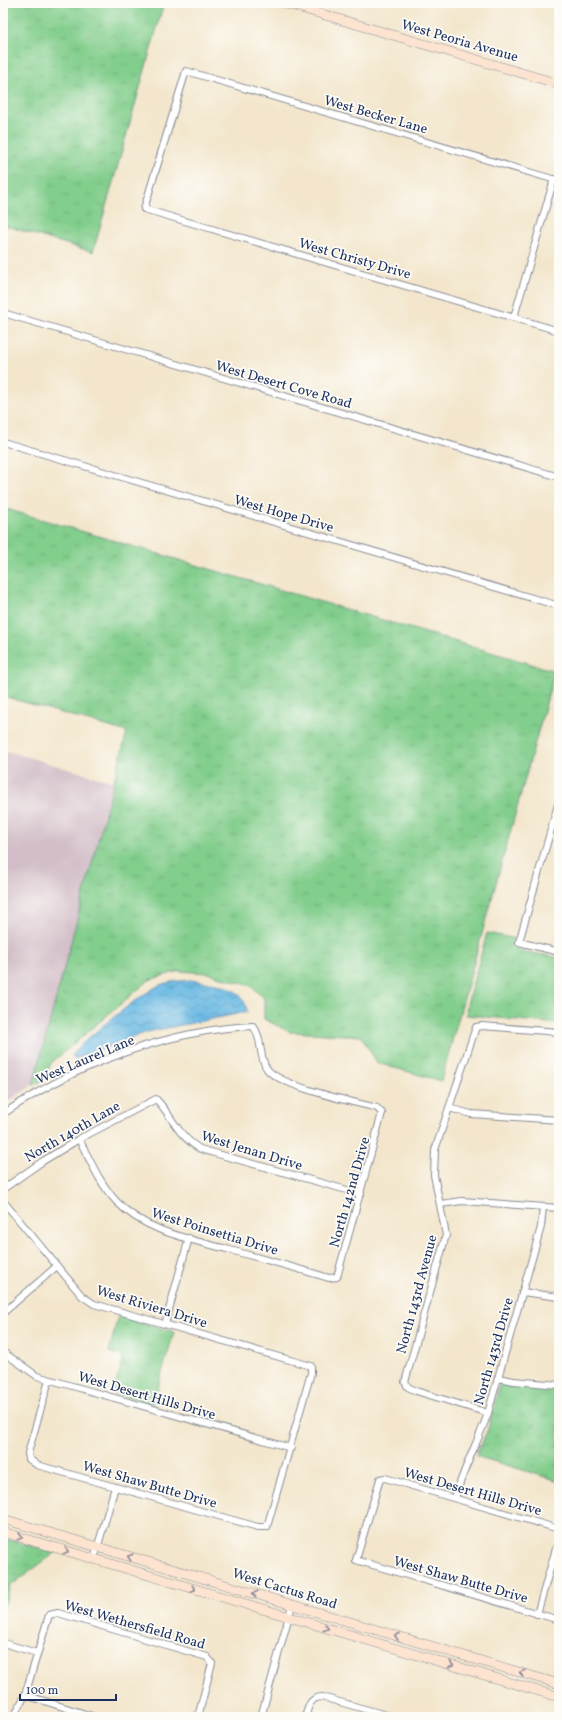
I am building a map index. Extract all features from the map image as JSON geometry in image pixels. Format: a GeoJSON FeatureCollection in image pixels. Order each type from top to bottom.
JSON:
{"type":"FeatureCollection","features":[{"type":"Feature","properties":{"kind":"main road","name":"West Peoria Avenue"},"geometry":{"type":"LineString","coordinates":[[284,3],[559,84]]}},
{"type":"Feature","properties":{"kind":"main road","name":"West Cactus Road"},"geometry":{"type":"LineString","coordinates":[[3,1519],[559,1684]]}},
{"type":"Feature","properties":{"kind":"main road","name":"West Cactus Road"},"geometry":{"type":"LineString","coordinates":[[3,1532],[559,1697]]}},
{"type":"Feature","properties":{"kind":"street","name":"West Becker Lane"},"geometry":{"type":"LineString","coordinates":[[144,209],[186,71],[556,180]]}},
{"type":"Feature","properties":{"kind":"street"},"geometry":{"type":"LineString","coordinates":[[514,317],[556,180]]}},
{"type":"Feature","properties":{"kind":"street","name":"West Christy Drive"},"geometry":{"type":"LineString","coordinates":[[144,209],[559,331]]}},
{"type":"Feature","properties":{"kind":"street","name":"West Desert Cove Road"},"geometry":{"type":"LineString","coordinates":[[3,313],[559,477]]}},
{"type":"Feature","properties":{"kind":"street","name":"West Hope Drive"},"geometry":{"type":"LineString","coordinates":[[3,442],[559,606]]}},
{"type":"Feature","properties":{"kind":"street"},"geometry":{"type":"LineString","coordinates":[[559,801],[519,942],[559,952]]}},
{"type":"Feature","properties":{"kind":"street","name":"West Laurel Lane"},"geometry":{"type":"LineString","coordinates":[[3,1114],[52,1085],[114,1057],[142,1047],[190,1035],[253,1026],[258,1032],[260,1054],[265,1067],[276,1077],[290,1084],[377,1108],[382,1113]]}},
{"type":"Feature","properties":{"kind":"street","name":"North 143rd Avenue"},"geometry":{"type":"LineString","coordinates":[[488,1413],[416,1391],[408,1387],[405,1382],[446,1235],[434,1175],[434,1158],[438,1141],[476,1027],[482,1026],[559,1032]]}},
{"type":"Feature","properties":{"kind":"street","name":"North 140th Lane"},"geometry":{"type":"LineString","coordinates":[[3,1189],[43,1160],[79,1139],[156,1099]]}},
{"type":"Feature","properties":{"kind":"street","name":"West Jenan Drive"},"geometry":{"type":"LineString","coordinates":[[156,1099],[180,1133],[200,1149],[360,1194]]}},
{"type":"Feature","properties":{"kind":"street"},"geometry":{"type":"LineString","coordinates":[[449,1108],[470,1114],[559,1120]]}},
{"type":"Feature","properties":{"kind":"street","name":"North 142nd Drive"},"geometry":{"type":"LineString","coordinates":[[337,1277],[382,1113]]}},
{"type":"Feature","properties":{"kind":"street","name":"West Poinsettia Drive"},"geometry":{"type":"LineString","coordinates":[[79,1139],[101,1181],[122,1206],[148,1224],[189,1238],[329,1278],[337,1277]]}},
{"type":"Feature","properties":{"kind":"street"},"geometry":{"type":"LineString","coordinates":[[441,1204],[462,1201],[559,1208]]}},
{"type":"Feature","properties":{"kind":"street","name":"West Riviera Drive"},"geometry":{"type":"LineString","coordinates":[[3,1202],[82,1296],[94,1304],[311,1366],[312,1373],[290,1448]]}},
{"type":"Feature","properties":{"kind":"street","name":"North 143rd Drive"},"geometry":{"type":"LineString","coordinates":[[454,1498],[460,1478],[481,1434],[488,1413],[540,1227],[543,1207]]}},
{"type":"Feature","properties":{"kind":"street"},"geometry":{"type":"LineString","coordinates":[[165,1324],[189,1238]]}},
{"type":"Feature","properties":{"kind":"street"},"geometry":{"type":"LineString","coordinates":[[3,1313],[57,1266]]}},
{"type":"Feature","properties":{"kind":"street"},"geometry":{"type":"LineString","coordinates":[[522,1292],[559,1297]]}},
{"type":"Feature","properties":{"kind":"street","name":"West Desert Hills Drive"},"geometry":{"type":"LineString","coordinates":[[3,1352],[28,1372],[49,1380],[290,1448]]}},
{"type":"Feature","properties":{"kind":"street"},"geometry":{"type":"LineString","coordinates":[[498,1378],[559,1385]]}},
{"type":"Feature","properties":{"kind":"street","name":"West Shaw Butte Drive"},"geometry":{"type":"LineString","coordinates":[[49,1380],[28,1453],[29,1459],[37,1465],[114,1487],[258,1527],[268,1527],[290,1448]]}},
{"type":"Feature","properties":{"kind":"street","name":"West Desert Hills Drive"},"geometry":{"type":"LineString","coordinates":[[356,1560],[380,1479],[385,1478],[559,1529]]}},
{"type":"Feature","properties":{"kind":"street"},"geometry":{"type":"LineString","coordinates":[[94,1559],[114,1487]]}},
{"type":"Feature","properties":{"kind":"street"},"geometry":{"type":"LineString","coordinates":[[537,1614],[559,1538]]}},
{"type":"Feature","properties":{"kind":"street","name":"West Shaw Butte Drive"},"geometry":{"type":"LineString","coordinates":[[356,1560],[559,1620]]}},
{"type":"Feature","properties":{"kind":"street"},"geometry":{"type":"LineString","coordinates":[[261,1717],[292,1605]]}},
{"type":"Feature","properties":{"kind":"street","name":"West Wethersfield Road"},"geometry":{"type":"LineString","coordinates":[[37,1653],[49,1614],[58,1612],[207,1657],[212,1663],[198,1717]]}},
{"type":"Feature","properties":{"kind":"street"},"geometry":{"type":"LineString","coordinates":[[3,1642],[37,1653],[25,1695],[14,1717]]}},
{"type":"Feature","properties":{"kind":"street"},"geometry":{"type":"LineString","coordinates":[[25,1695],[95,1717]]}},
{"type":"Feature","properties":{"kind":"street"},"geometry":{"type":"LineString","coordinates":[[306,1717],[310,1702],[315,1697],[322,1697],[393,1717]]}},
{"type":"Feature","properties":{"kind":"shaded area"},"geometry":{"type":"Polygon","coordinates":[[[3,750],[113,782],[33,1085],[3,1105],[3,750]]]}},
{"type":"Feature","properties":{"kind":"green space"},"geometry":{"type":"Polygon","coordinates":[[[3,3],[164,3],[93,252],[3,225],[3,3]]]}},
{"type":"Feature","properties":{"kind":"green space"},"geometry":{"type":"Polygon","coordinates":[[[3,508],[555,671],[441,1081],[377,1063],[361,1036],[290,1032],[264,1019],[264,998],[251,986],[208,973],[179,971],[149,980],[51,1063],[44,1080],[33,1085],[127,732],[3,696],[3,508]]]}},
{"type":"Feature","properties":{"kind":"green space"},"geometry":{"type":"Polygon","coordinates":[[[487,933],[512,938],[513,947],[519,950],[559,958],[559,1024],[466,1015],[467,1004],[487,933]]]}},
{"type":"Feature","properties":{"kind":"green space"},"geometry":{"type":"Polygon","coordinates":[[[118,1316],[174,1332],[153,1404],[113,1393],[123,1360],[120,1355],[109,1352],[118,1316]]]}},
{"type":"Feature","properties":{"kind":"green space"},"geometry":{"type":"Polygon","coordinates":[[[505,1384],[559,1388],[559,1481],[476,1456],[488,1429],[499,1386],[505,1384]]]}},
{"type":"Feature","properties":{"kind":"green space"},"geometry":{"type":"Polygon","coordinates":[[[3,1538],[55,1553],[10,1586],[3,1610],[3,1538]]]}},
{"type":"Feature","properties":{"kind":"water"},"geometry":{"type":"Polygon","coordinates":[[[190,980],[218,984],[234,991],[245,1003],[247,1012],[147,1032],[75,1059],[72,1057],[84,1042],[97,1031],[153,989],[160,985],[175,981],[190,980]]]}}]}
